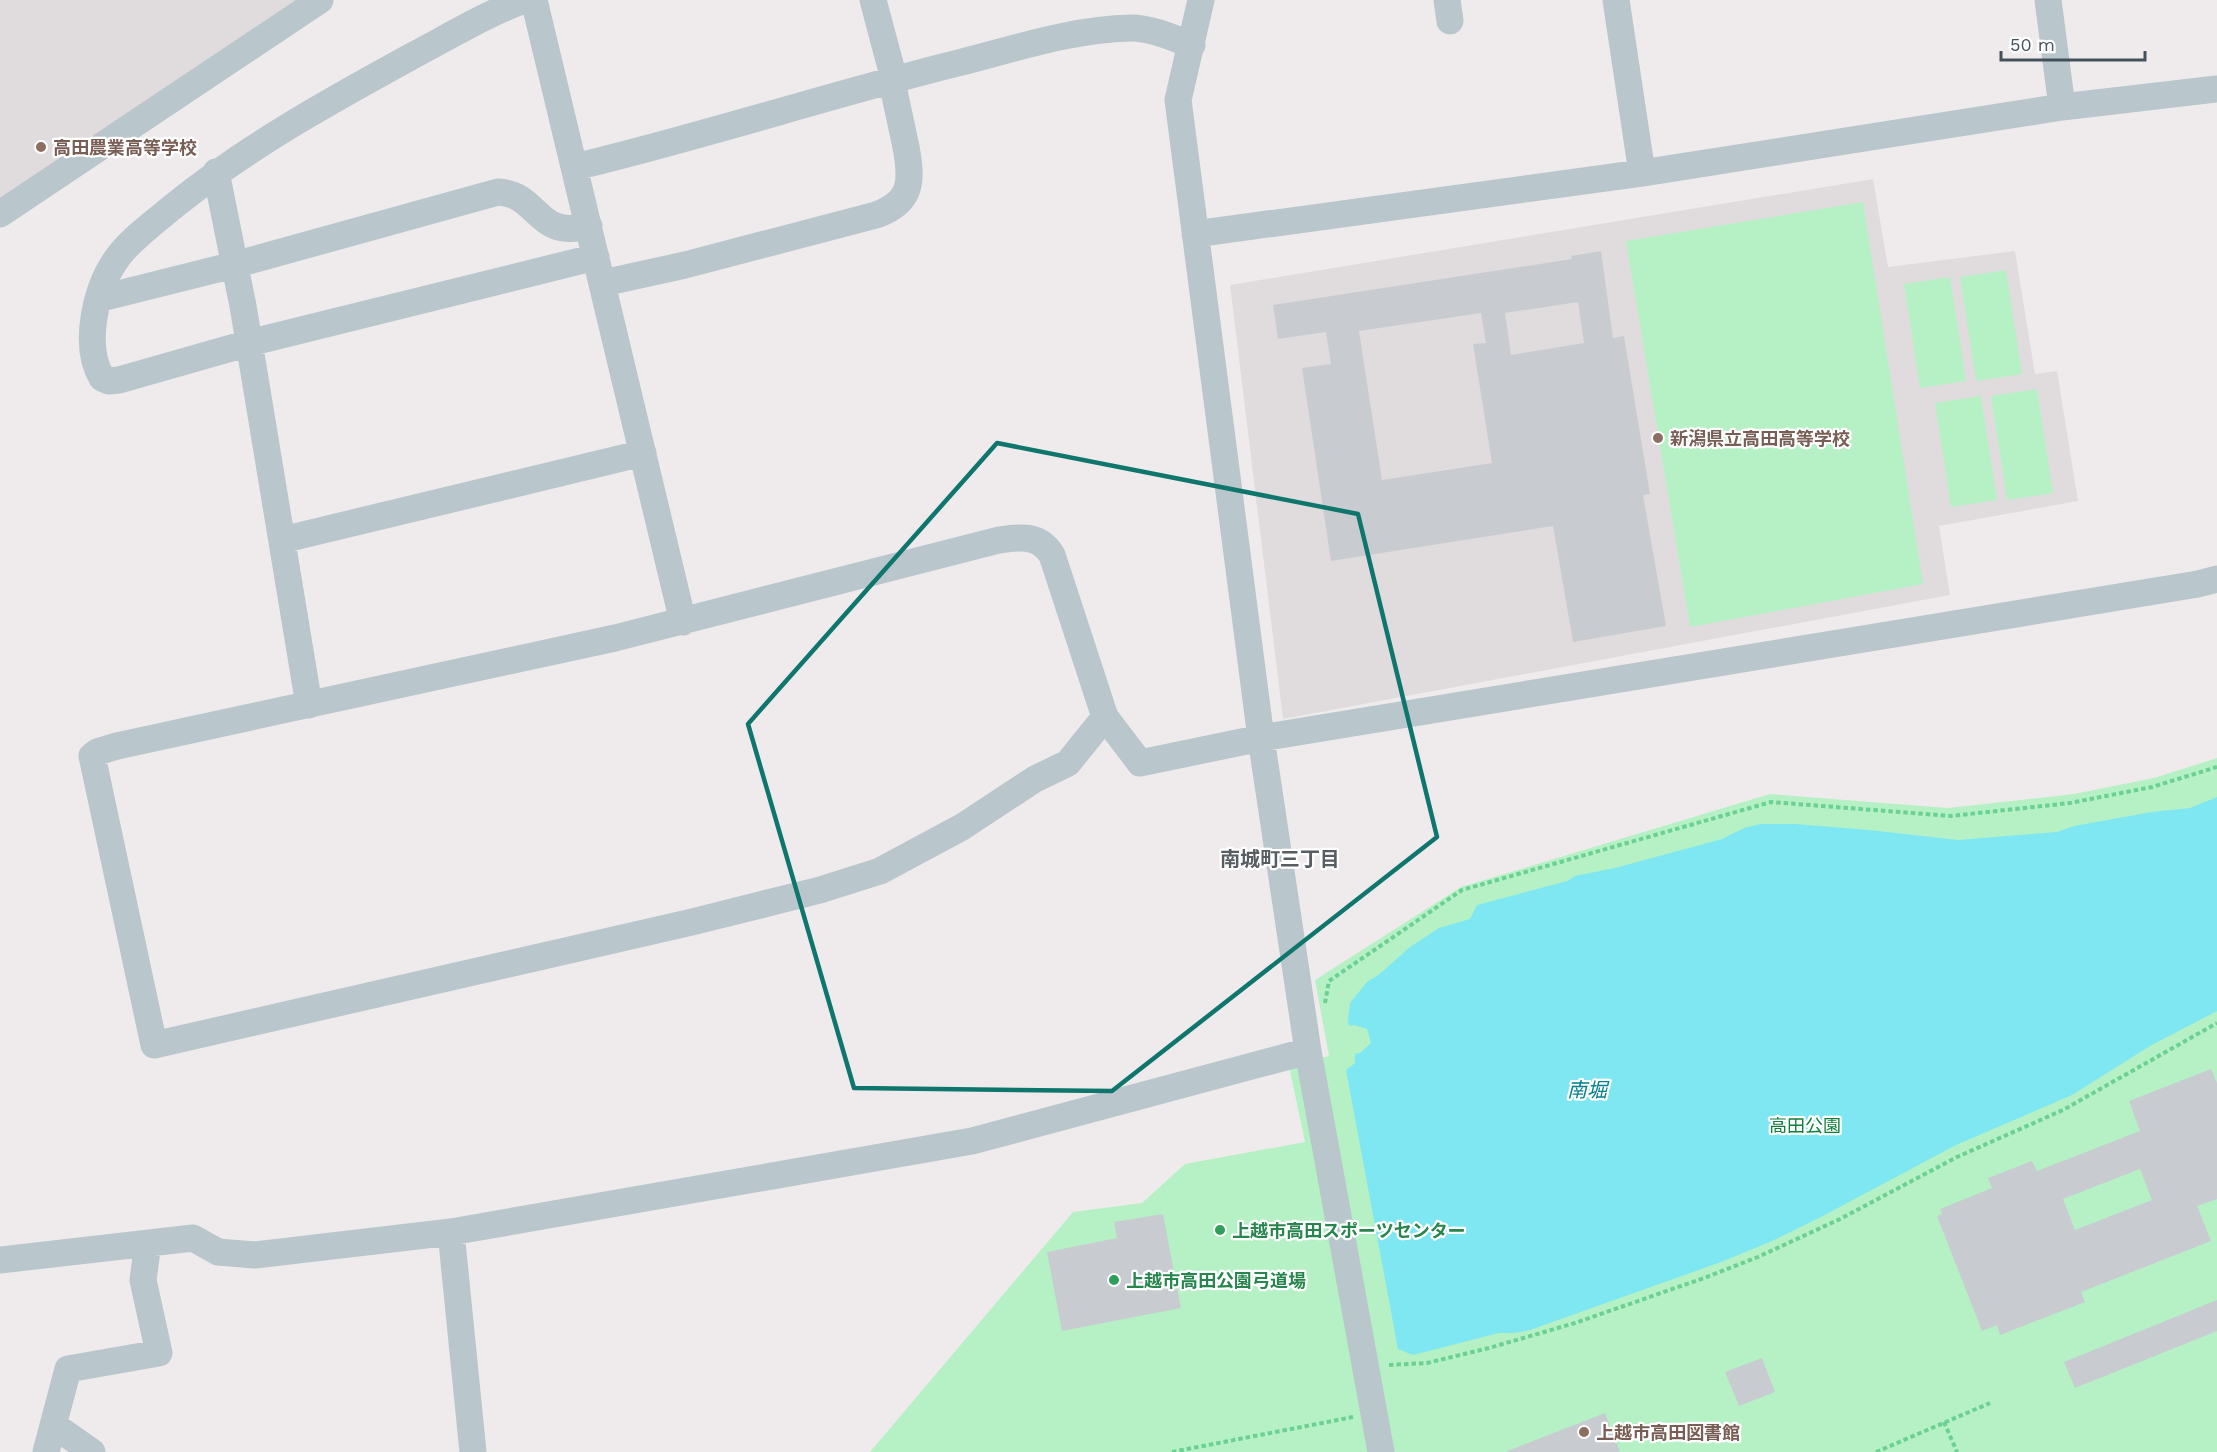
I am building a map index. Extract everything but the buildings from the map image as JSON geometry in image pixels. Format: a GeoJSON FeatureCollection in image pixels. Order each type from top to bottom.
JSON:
{"type":"FeatureCollection","features":[{"type":"Feature","properties":{"kind":"street"},"geometry":{"type":"LineString","coordinates":[[0,214],[320,0]]}},
{"type":"Feature","properties":{"kind":"street"},"geometry":{"type":"LineString","coordinates":[[524,0],[490,15],[357,85],[216,172],[163,216],[119,255],[109,272],[98,299],[93,332],[93,347],[98,373],[105,380],[119,380],[141,375],[249,343],[596,256]]}},
{"type":"Feature","properties":{"kind":"street"},"geometry":{"type":"LineString","coordinates":[[534,0],[683,622]]}},
{"type":"Feature","properties":{"kind":"street"},"geometry":{"type":"LineString","coordinates":[[603,283],[697,262],[876,215],[894,207],[902,199],[908,188],[910,172],[894,91],[894,79],[873,0]]}},
{"type":"Feature","properties":{"kind":"street"},"geometry":{"type":"LineString","coordinates":[[1201,0],[1178,100],[1261,738],[1308,1051],[1381,1452]]}},
{"type":"Feature","properties":{"kind":"street"},"geometry":{"type":"LineString","coordinates":[[1616,0],[1642,173]]}},
{"type":"Feature","properties":{"kind":"street"},"geometry":{"type":"LineString","coordinates":[[2048,0],[2062,107]]}},
{"type":"Feature","properties":{"kind":"street"},"geometry":{"type":"LineString","coordinates":[[575,167],[894,79],[1068,36],[1109,30],[1143,29],[1192,45]]}},
{"type":"Feature","properties":{"kind":"street"},"geometry":{"type":"LineString","coordinates":[[1195,234],[1642,173],[2062,107],[2217,89]]}},
{"type":"Feature","properties":{"kind":"street"},"geometry":{"type":"LineString","coordinates":[[216,172],[249,343],[309,705]]}},
{"type":"Feature","properties":{"kind":"street"},"geometry":{"type":"LineString","coordinates":[[98,299],[234,265],[498,192],[520,198],[553,226],[566,229],[589,226]]}},
{"type":"Feature","properties":{"kind":"street"},"geometry":{"type":"LineString","coordinates":[[282,540],[643,453]]}},
{"type":"Feature","properties":{"kind":"street"},"geometry":{"type":"LineString","coordinates":[[1105,717],[1068,763],[1035,779],[963,826],[880,872],[809,893],[692,922],[154,1045],[92,756],[97,752],[117,746],[683,622],[999,540],[1034,538],[1044,544],[1052,555],[1105,717],[1140,763],[1261,738],[2198,584],[2217,579]]}},
{"type":"Feature","properties":{"kind":"street"},"geometry":{"type":"LineString","coordinates":[[0,1260],[193,1239],[218,1252],[255,1255],[451,1232],[972,1141],[1308,1051]]}},
{"type":"Feature","properties":{"kind":"street"},"geometry":{"type":"LineString","coordinates":[[451,1232],[473,1452]]}},
{"type":"Feature","properties":{"kind":"street"},"geometry":{"type":"LineString","coordinates":[[46,1452],[55,1426],[68,1369],[159,1353],[143,1280],[148,1243]]}},
{"type":"Feature","properties":{"kind":"street"},"geometry":{"type":"LineString","coordinates":[[55,1426],[92,1452]]}},
{"type":"Feature","properties":{"kind":"path"},"geometry":{"type":"LineString","coordinates":[[1324,1011],[1329,981],[1462,890],[1771,802],[1951,816],[2093,798],[2152,787],[2217,767]]}},
{"type":"Feature","properties":{"kind":"path"},"geometry":{"type":"LineString","coordinates":[[1389,1365],[1427,1363],[1575,1323],[1758,1257],[1840,1219],[1957,1157],[2063,1110],[2217,1023]]}},
{"type":"Feature","properties":{"kind":"path"},"geometry":{"type":"LineString","coordinates":[[1876,1452],[1990,1403]]}},
{"type":"Feature","properties":{"kind":"path"},"geometry":{"type":"LineString","coordinates":[[1172,1452],[1354,1417]]}},
{"type":"Feature","properties":{"kind":"path"},"geometry":{"type":"LineString","coordinates":[[1944,1422],[1957,1452]]}},
{"type":"Feature","properties":{"kind":"highlighted area"},"geometry":{"type":"Polygon","coordinates":[[[997,443],[1358,514],[1437,837],[1112,1091],[854,1088],[748,724],[997,443]]]}},
{"type":"Feature","properties":{"kind":"shaded area","name":"高田農業高等学校"},"geometry":{"type":"Polygon","coordinates":[[[0,0],[302,0],[0,199],[0,0]]]}},
{"type":"Feature","properties":{"kind":"shaded area","name":"新潟県立高田高等学校"},"geometry":{"type":"Polygon","coordinates":[[[1873,179],[1888,267],[2015,251],[2035,374],[2057,371],[2078,501],[1939,526],[1950,595],[1283,719],[1230,285],[1873,179]]]}},
{"type":"Feature","properties":{"kind":"green space"},"geometry":{"type":"Polygon","coordinates":[[[1863,202],[1923,584],[1690,627],[1626,241],[1863,202]]]}},
{"type":"Feature","properties":{"kind":"green space"},"geometry":{"type":"Polygon","coordinates":[[[2006,270],[2022,374],[1976,381],[1960,277],[2006,270]]]}},
{"type":"Feature","properties":{"kind":"green space"},"geometry":{"type":"Polygon","coordinates":[[[1950,277],[1966,381],[1920,388],[1904,284],[1950,277]]]}},
{"type":"Feature","properties":{"kind":"green space"},"geometry":{"type":"Polygon","coordinates":[[[2037,389],[2053,493],[2007,500],[1991,396],[2037,389]]]}},
{"type":"Feature","properties":{"kind":"green space"},"geometry":{"type":"Polygon","coordinates":[[[1981,396],[1997,500],[1951,507],[1935,403],[1981,396]]]}},
{"type":"Feature","properties":{"kind":"green space","name":"高田公園"},"geometry":{"type":"Polygon","coordinates":[[[2217,758],[2217,1452],[870,1452],[1073,1212],[1142,1203],[1185,1164],[1305,1142],[1289,1066],[1329,1056],[1315,980],[1461,887],[1770,794],[1948,808],[2074,794],[2154,778],[2217,758]]]}},
{"type":"Feature","properties":{"kind":"water","name":"南堀"},"geometry":{"type":"Polygon","coordinates":[[[2217,797],[2217,1011],[2150,1046],[2072,1095],[1956,1145],[1772,1241],[1721,1262],[1530,1330],[1499,1333],[1413,1355],[1398,1349],[1346,1070],[1355,1063],[1355,1054],[1360,1053],[1371,1043],[1367,1029],[1354,1025],[1349,1026],[1350,1003],[1367,982],[1381,973],[1410,947],[1439,928],[1470,919],[1477,905],[1567,881],[1575,876],[1615,868],[1722,839],[1744,828],[1760,824],[1795,824],[1958,840],[2057,832],[2074,826],[2152,812],[2190,808],[2217,797]]]}},
{"type":"Feature","properties":{"kind":"place","name":"高田農業高等学校"},"geometry":{"type":"Point","coordinates":[41,147]}},
{"type":"Feature","properties":{"kind":"place","name":"新潟県立高田高等学校"},"geometry":{"type":"Point","coordinates":[1658,438]}},
{"type":"Feature","properties":{"kind":"place","name":"上越市高田スポーツセンター"},"geometry":{"type":"Point","coordinates":[1220,1230]}},
{"type":"Feature","properties":{"kind":"place","name":"上越市高田公園弓道場"},"geometry":{"type":"Point","coordinates":[1114,1280]}},
{"type":"Feature","properties":{"kind":"place","name":"上越市高田図書館"},"geometry":{"type":"Point","coordinates":[1584,1432]}},
{"type":"Feature","properties":{"kind":"district","name":"南城町三丁目"},"geometry":{"type":"Point","coordinates":[1280,859]}}]}
